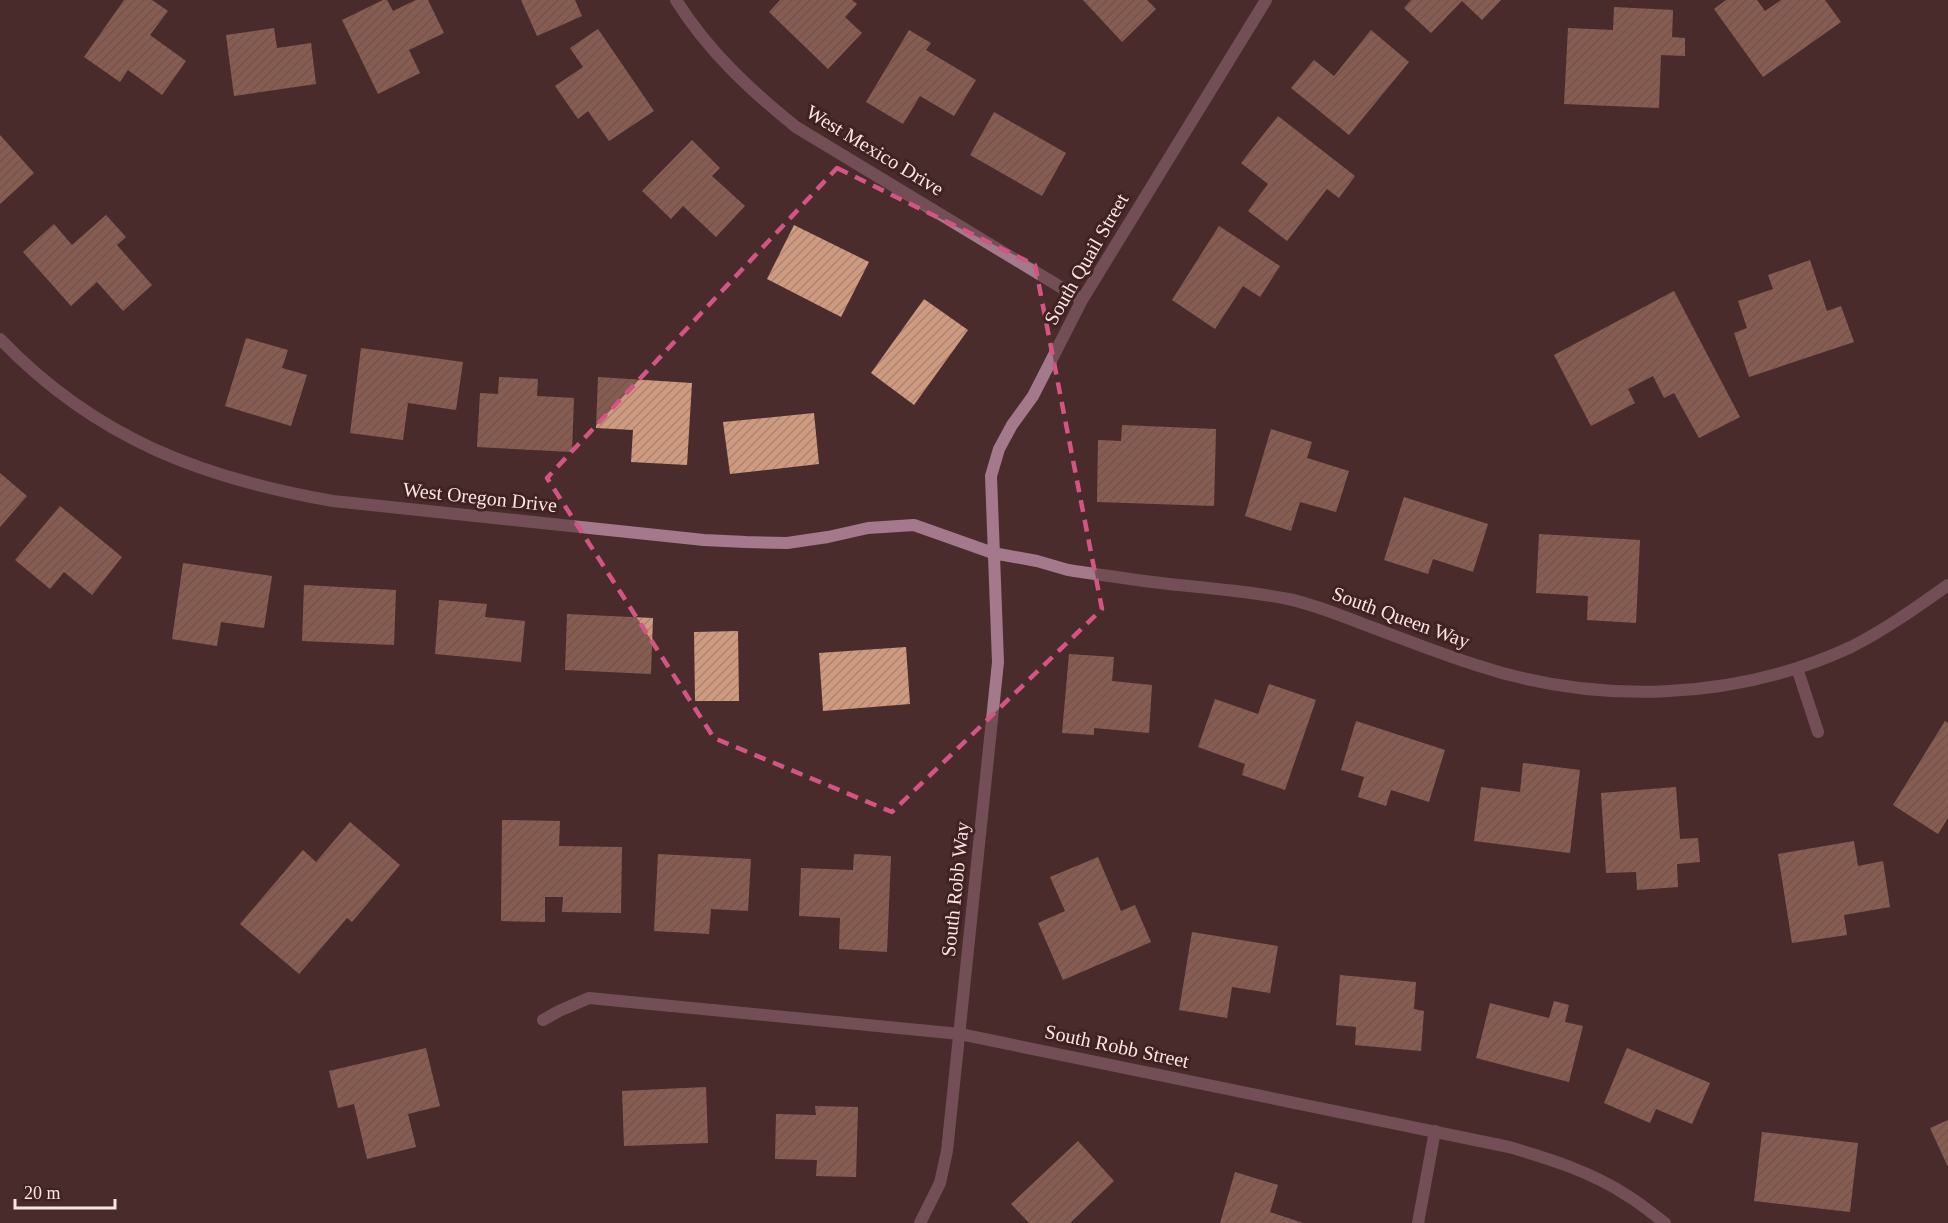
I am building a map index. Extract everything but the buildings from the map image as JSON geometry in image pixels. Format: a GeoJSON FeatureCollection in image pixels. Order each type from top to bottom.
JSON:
{"type":"FeatureCollection","features":[{"type":"Feature","properties":{"kind":"street","name":"West Mexico Drive"},"geometry":{"type":"LineString","coordinates":[[676,0],[728,68],[796,127],[1082,300]]}},
{"type":"Feature","properties":{"kind":"street","name":"South Quail Street"},"geometry":{"type":"LineString","coordinates":[[993,553],[991,476],[999,449],[1012,425],[1033,396],[1082,300],[1266,0]]}},
{"type":"Feature","properties":{"kind":"street","name":"West Oregon Drive"},"geometry":{"type":"LineString","coordinates":[[0,339],[41,377],[115,430],[193,466],[283,492],[345,502],[704,540],[787,543],[868,528],[914,525],[993,553]]}},
{"type":"Feature","properties":{"kind":"street","name":"South Queen Way"},"geometry":{"type":"LineString","coordinates":[[993,553],[1037,561],[1077,572],[1289,599],[1332,612],[1477,666],[1585,690],[1618,693],[1703,688],[1755,679],[1797,668],[1851,646],[1893,623],[1948,585]]}},
{"type":"Feature","properties":{"kind":"street","name":"South Robb Way"},"geometry":{"type":"LineString","coordinates":[[920,1223],[940,1183],[947,1151],[960,1034],[998,662],[993,553]]}},
{"type":"Feature","properties":{"kind":"street"},"geometry":{"type":"LineString","coordinates":[[1797,668],[1818,732]]}},
{"type":"Feature","properties":{"kind":"street","name":"South Robb Street"},"geometry":{"type":"LineString","coordinates":[[543,1020],[589,998],[960,1034],[1509,1147],[1594,1177],[1627,1195],[1665,1223]]}},
{"type":"Feature","properties":{"kind":"street"},"geometry":{"type":"LineString","coordinates":[[1418,1223],[1434,1131]]}},
{"type":"Feature","properties":{"kind":"highlighted area"},"geometry":{"type":"Polygon","coordinates":[[[837,168],[1035,265],[1102,609],[892,812],[714,738],[547,478],[837,168]]]}}]}
